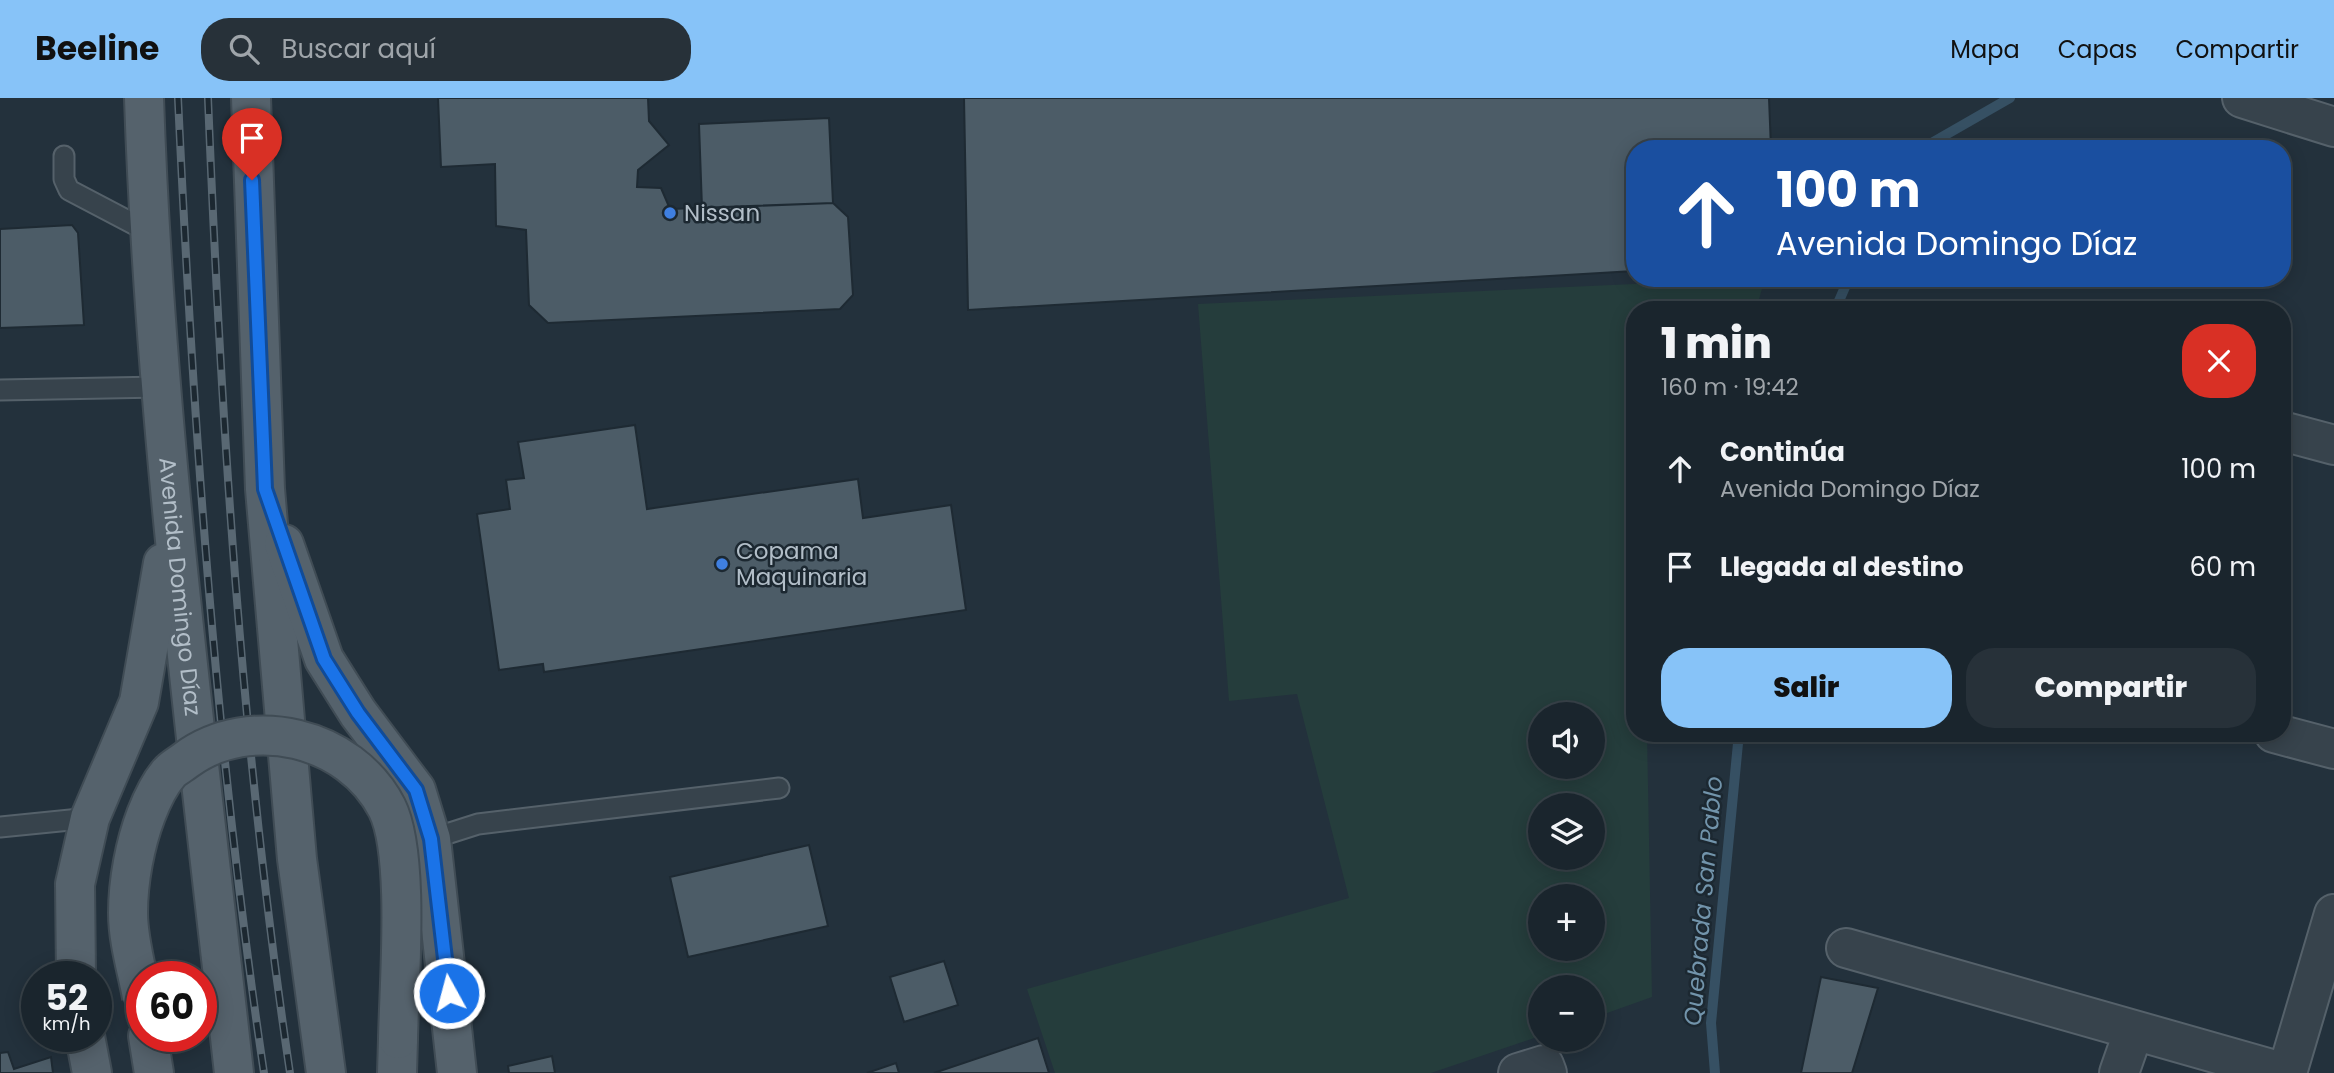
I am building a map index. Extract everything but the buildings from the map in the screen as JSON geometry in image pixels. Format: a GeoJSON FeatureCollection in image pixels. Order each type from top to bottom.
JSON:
{"type":"FeatureCollection","features":[{"type":"Feature","properties":{"kind":"main road","name":"Avenida Domingo Díaz"},"geometry":{"type":"LineString","coordinates":[[144,98],[149,232],[169,499],[234,1073]]}},
{"type":"Feature","properties":{"kind":"main road"},"geometry":{"type":"LineString","coordinates":[[251,98],[265,489],[297,859],[326,1073]]}},
{"type":"Feature","properties":{"kind":"main road"},"geometry":{"type":"LineString","coordinates":[[265,489],[324,659],[358,713],[416,790],[431,839],[457,1073]]}},
{"type":"Feature","properties":{"kind":"main road"},"geometry":{"type":"LineString","coordinates":[[76,961],[75,884],[90,818],[139,702],[162,578],[169,499]]}},
{"type":"Feature","properties":{"kind":"main road"},"geometry":{"type":"LineString","coordinates":[[136,961],[128,914],[135,850],[147,813],[170,772],[221,740],[265,734],[303,740],[343,759],[371,783],[387,809],[400,849],[398,1056]]}},
{"type":"Feature","properties":{"kind":"main road"},"geometry":{"type":"LineString","coordinates":[[89,1052],[92,1073]]}},
{"type":"Feature","properties":{"kind":"main road"},"geometry":{"type":"LineString","coordinates":[[151,1052],[154,1073]]}},
{"type":"Feature","properties":{"kind":"street"},"geometry":{"type":"LineString","coordinates":[[2242,98],[2334,127]]}},
{"type":"Feature","properties":{"kind":"street"},"geometry":{"type":"LineString","coordinates":[[2291,433],[2334,446]]}},
{"type":"Feature","properties":{"kind":"street"},"geometry":{"type":"LineString","coordinates":[[2291,738],[2334,749]]}},
{"type":"Feature","properties":{"kind":"street"},"geometry":{"type":"LineString","coordinates":[[1846,948],[2286,1073],[2334,914]]}},
{"type":"Feature","properties":{"kind":"street"},"geometry":{"type":"LineString","coordinates":[[2119,1073],[2134,1030]]}},
{"type":"Feature","properties":{"kind":"street"},"geometry":{"type":"LineString","coordinates":[[1517,1073],[1544,1065],[1547,1073]]}},
{"type":"Feature","properties":{"kind":"lane"},"geometry":{"type":"LineString","coordinates":[[64,156],[64,179],[69,190],[149,232]]}},
{"type":"Feature","properties":{"kind":"lane"},"geometry":{"type":"LineString","coordinates":[[0,390],[161,387]]}},
{"type":"Feature","properties":{"kind":"lane"},"geometry":{"type":"LineString","coordinates":[[431,839],[478,824],[779,788]]}},
{"type":"Feature","properties":{"kind":"lane"},"geometry":{"type":"LineString","coordinates":[[0,827],[90,818]]}},
{"type":"Feature","properties":{"kind":"green space"},"geometry":{"type":"Polygon","coordinates":[[[1626,284],[1626,287],[1762,287],[1759,301],[1626,301],[1626,742],[1647,742],[1652,997],[1605,1014],[1605,975],[1528,975],[1528,1040],[1431,1073],[1055,1073],[1027,989],[1349,898],[1297,694],[1229,701],[1198,304],[1626,284]]]}},
{"type":"Feature","properties":{"kind":"waterway","name":"Quebrada San Pablo"},"geometry":{"type":"LineString","coordinates":[[1937,140],[2010,98]]}},
{"type":"Feature","properties":{"kind":"waterway","name":"Quebrada San Pablo"},"geometry":{"type":"LineString","coordinates":[[1839,301],[1845,287]]}},
{"type":"Feature","properties":{"kind":"waterway","name":"Quebrada San Pablo"},"geometry":{"type":"LineString","coordinates":[[1715,1073],[1711,1023],[1738,742]]}},
{"type":"Feature","properties":{"kind":"railway"},"geometry":{"type":"LineString","coordinates":[[178,98],[191,342],[209,587],[232,831],[264,1073]]}},
{"type":"Feature","properties":{"kind":"railway"},"geometry":{"type":"LineString","coordinates":[[208,98],[227,465],[246,709],[273,952],[290,1073]]}},
{"type":"Feature","properties":{"kind":"place","name":"Nissan"},"geometry":{"type":"Point","coordinates":[670,213]}},
{"type":"Feature","properties":{"kind":"place","name":"Copama Maquinaria"},"geometry":{"type":"Point","coordinates":[722,564]}},
{"type":"Feature","properties":{"kind":"route"},"geometry":{"type":"LineString","coordinates":[[252,180],[265,489],[324,659],[358,713],[416,790],[431,839],[449,993]]}}]}
